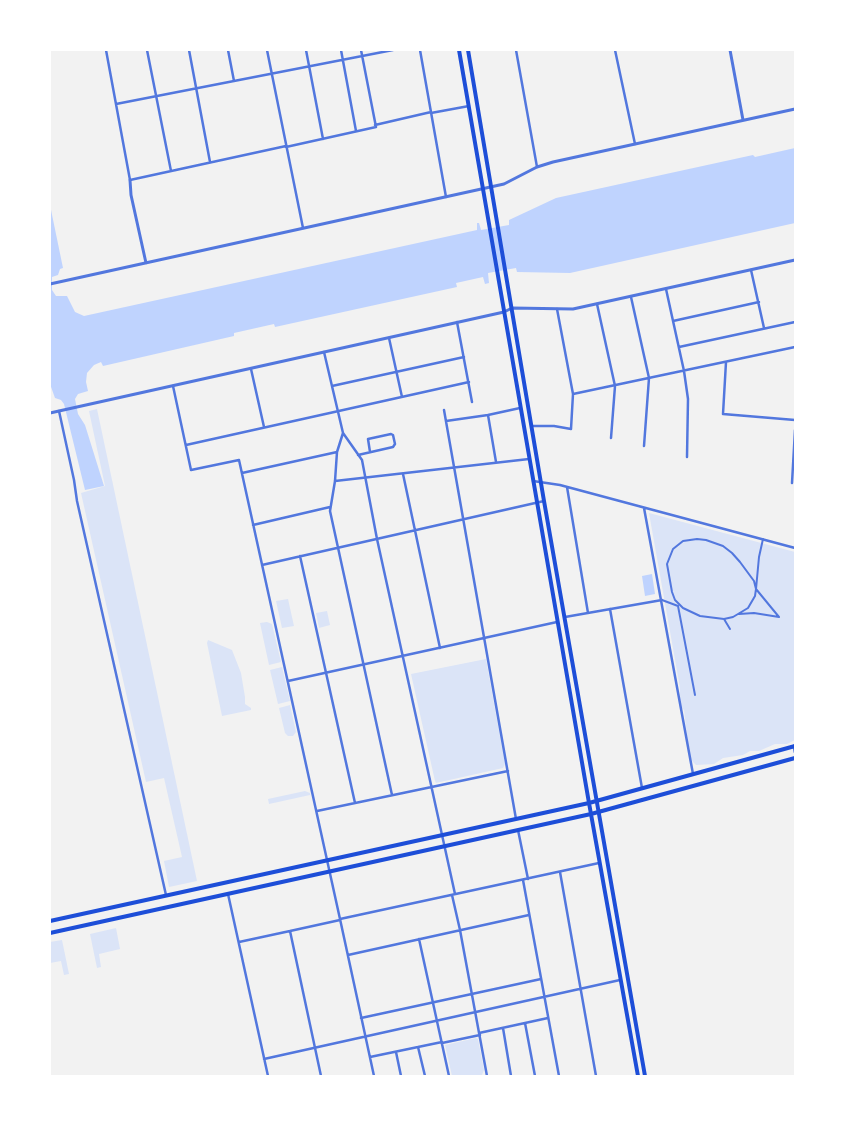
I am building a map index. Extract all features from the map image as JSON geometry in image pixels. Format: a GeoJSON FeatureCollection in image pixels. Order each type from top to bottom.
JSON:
{"type":"FeatureCollection","features":[{"type":"Feature","properties":{"kind":"main road"},"geometry":{"type":"LineString","coordinates":[[460,50],[557,622],[638,1076]]}},
{"type":"Feature","properties":{"kind":"main road"},"geometry":{"type":"LineString","coordinates":[[468,50],[564,617],[645,1076]]}},
{"type":"Feature","properties":{"kind":"main road"},"geometry":{"type":"LineString","coordinates":[[50,921],[589,803],[794,746]]}},
{"type":"Feature","properties":{"kind":"main road"},"geometry":{"type":"LineString","coordinates":[[50,933],[591,814],[795,758]]}},
{"type":"Feature","properties":{"kind":"street"},"geometry":{"type":"LineString","coordinates":[[106,50],[130,180],[131,195],[146,263]]}},
{"type":"Feature","properties":{"kind":"street"},"geometry":{"type":"LineString","coordinates":[[148,50],[171,171]]}},
{"type":"Feature","properties":{"kind":"street"},"geometry":{"type":"LineString","coordinates":[[189,50],[210,162]]}},
{"type":"Feature","properties":{"kind":"street"},"geometry":{"type":"LineString","coordinates":[[228,50],[234,81]]}},
{"type":"Feature","properties":{"kind":"street"},"geometry":{"type":"LineString","coordinates":[[267,50],[303,228]]}},
{"type":"Feature","properties":{"kind":"street"},"geometry":{"type":"LineString","coordinates":[[306,50],[323,139]]}},
{"type":"Feature","properties":{"kind":"street"},"geometry":{"type":"LineString","coordinates":[[340,50],[356,131]]}},
{"type":"Feature","properties":{"kind":"street"},"geometry":{"type":"LineString","coordinates":[[130,180],[376,127],[361,50]]}},
{"type":"Feature","properties":{"kind":"street"},"geometry":{"type":"LineString","coordinates":[[116,104],[393,50]]}},
{"type":"Feature","properties":{"kind":"street"},"geometry":{"type":"LineString","coordinates":[[420,50],[446,197]]}},
{"type":"Feature","properties":{"kind":"street"},"geometry":{"type":"LineString","coordinates":[[516,50],[537,167]]}},
{"type":"Feature","properties":{"kind":"street"},"geometry":{"type":"LineString","coordinates":[[615,50],[635,144]]}},
{"type":"Feature","properties":{"kind":"street"},"geometry":{"type":"LineString","coordinates":[[730,50],[743,120]]}},
{"type":"Feature","properties":{"kind":"street"},"geometry":{"type":"LineString","coordinates":[[375,124],[469,106]]}},
{"type":"Feature","properties":{"kind":"street"},"geometry":{"type":"LineString","coordinates":[[50,284],[504,184],[537,167],[554,162],[795,109]]}},
{"type":"Feature","properties":{"kind":"street"},"geometry":{"type":"LineString","coordinates":[[50,413],[504,312],[512,308],[573,310],[795,260]]}},
{"type":"Feature","properties":{"kind":"street"},"geometry":{"type":"LineString","coordinates":[[752,270],[764,328]]}},
{"type":"Feature","properties":{"kind":"street"},"geometry":{"type":"LineString","coordinates":[[666,289],[684,371],[689,412],[687,457]]}},
{"type":"Feature","properties":{"kind":"street"},"geometry":{"type":"LineString","coordinates":[[631,297],[649,378],[644,446]]}},
{"type":"Feature","properties":{"kind":"street"},"geometry":{"type":"LineString","coordinates":[[673,321],[758,302]]}},
{"type":"Feature","properties":{"kind":"street"},"geometry":{"type":"LineString","coordinates":[[597,304],[614,386],[611,438]]}},
{"type":"Feature","properties":{"kind":"street"},"geometry":{"type":"LineString","coordinates":[[532,426],[554,426],[571,429],[572,394],[557,309]]}},
{"type":"Feature","properties":{"kind":"street"},"geometry":{"type":"LineString","coordinates":[[458,322],[472,402]]}},
{"type":"Feature","properties":{"kind":"street"},"geometry":{"type":"LineString","coordinates":[[679,347],[795,322]]}},
{"type":"Feature","properties":{"kind":"street"},"geometry":{"type":"LineString","coordinates":[[389,338],[402,397]]}},
{"type":"Feature","properties":{"kind":"street"},"geometry":{"type":"LineString","coordinates":[[572,394],[795,347]]}},
{"type":"Feature","properties":{"kind":"street"},"geometry":{"type":"LineString","coordinates":[[324,352],[342,433],[330,511],[392,796]]}},
{"type":"Feature","properties":{"kind":"street"},"geometry":{"type":"LineString","coordinates":[[332,386],[464,357]]}},
{"type":"Feature","properties":{"kind":"street"},"geometry":{"type":"LineString","coordinates":[[726,362],[723,414],[795,420]]}},
{"type":"Feature","properties":{"kind":"street"},"geometry":{"type":"LineString","coordinates":[[251,369],[264,427]]}},
{"type":"Feature","properties":{"kind":"street"},"geometry":{"type":"LineString","coordinates":[[186,445],[469,382]]}},
{"type":"Feature","properties":{"kind":"street"},"geometry":{"type":"LineString","coordinates":[[173,386],[191,470],[239,460],[374,1076]]}},
{"type":"Feature","properties":{"kind":"street"},"geometry":{"type":"LineString","coordinates":[[446,421],[520,408]]}},
{"type":"Feature","properties":{"kind":"street"},"geometry":{"type":"LineString","coordinates":[[444,410],[516,819]]}},
{"type":"Feature","properties":{"kind":"street"},"geometry":{"type":"LineString","coordinates":[[61,411],[77,501],[166,896]]}},
{"type":"Feature","properties":{"kind":"street"},"geometry":{"type":"LineString","coordinates":[[488,415],[496,462]]}},
{"type":"Feature","properties":{"kind":"street"},"geometry":{"type":"LineString","coordinates":[[792,483],[795,430]]}},
{"type":"Feature","properties":{"kind":"street"},"geometry":{"type":"LineString","coordinates":[[342,433],[362,460],[377,539],[443,835],[486,1076]]}},
{"type":"Feature","properties":{"kind":"street"},"geometry":{"type":"LineString","coordinates":[[358,455],[393,447],[396,444],[394,435],[368,439],[370,452]]}},
{"type":"Feature","properties":{"kind":"street"},"geometry":{"type":"LineString","coordinates":[[242,472],[338,452]]}},
{"type":"Feature","properties":{"kind":"street"},"geometry":{"type":"LineString","coordinates":[[335,481],[529,459]]}},
{"type":"Feature","properties":{"kind":"street"},"geometry":{"type":"LineString","coordinates":[[403,474],[440,648]]}},
{"type":"Feature","properties":{"kind":"street"},"geometry":{"type":"LineString","coordinates":[[533,481],[567,488],[795,548]]}},
{"type":"Feature","properties":{"kind":"street"},"geometry":{"type":"LineString","coordinates":[[567,488],[588,613]]}},
{"type":"Feature","properties":{"kind":"street"},"geometry":{"type":"LineString","coordinates":[[262,565],[544,501]]}},
{"type":"Feature","properties":{"kind":"street"},"geometry":{"type":"LineString","coordinates":[[253,525],[330,507]]}},
{"type":"Feature","properties":{"kind":"street"},"geometry":{"type":"LineString","coordinates":[[644,508],[693,774]]}},
{"type":"Feature","properties":{"kind":"street"},"geometry":{"type":"LineString","coordinates":[[564,617],[662,600],[679,605],[691,613],[700,616],[724,618],[754,613],[779,617],[756,589],[754,581],[748,573],[732,553],[723,546],[697,538],[683,541],[673,549],[667,564],[672,592],[679,605],[695,695]]}},
{"type":"Feature","properties":{"kind":"street"},"geometry":{"type":"LineString","coordinates":[[739,614],[748,608],[755,596],[759,557],[764,539]]}},
{"type":"Feature","properties":{"kind":"street"},"geometry":{"type":"LineString","coordinates":[[300,556],[355,804]]}},
{"type":"Feature","properties":{"kind":"street"},"geometry":{"type":"LineString","coordinates":[[610,609],[642,788]]}},
{"type":"Feature","properties":{"kind":"street"},"geometry":{"type":"LineString","coordinates":[[724,618],[730,629]]}},
{"type":"Feature","properties":{"kind":"street"},"geometry":{"type":"LineString","coordinates":[[288,682],[557,622]]}},
{"type":"Feature","properties":{"kind":"street"},"geometry":{"type":"LineString","coordinates":[[794,746],[795,752]]}},
{"type":"Feature","properties":{"kind":"street"},"geometry":{"type":"LineString","coordinates":[[317,812],[508,771]]}},
{"type":"Feature","properties":{"kind":"street"},"geometry":{"type":"LineString","coordinates":[[518,830],[528,878]]}},
{"type":"Feature","properties":{"kind":"street"},"geometry":{"type":"LineString","coordinates":[[238,942],[599,863]]}},
{"type":"Feature","properties":{"kind":"street"},"geometry":{"type":"LineString","coordinates":[[560,872],[596,1076]]}},
{"type":"Feature","properties":{"kind":"street"},"geometry":{"type":"LineString","coordinates":[[523,880],[559,1076]]}},
{"type":"Feature","properties":{"kind":"street"},"geometry":{"type":"LineString","coordinates":[[228,894],[268,1076]]}},
{"type":"Feature","properties":{"kind":"street"},"geometry":{"type":"LineString","coordinates":[[348,955],[529,915]]}},
{"type":"Feature","properties":{"kind":"street"},"geometry":{"type":"LineString","coordinates":[[290,931],[321,1076]]}},
{"type":"Feature","properties":{"kind":"street"},"geometry":{"type":"LineString","coordinates":[[419,939],[449,1076]]}},
{"type":"Feature","properties":{"kind":"street"},"geometry":{"type":"LineString","coordinates":[[362,1018],[541,979]]}},
{"type":"Feature","properties":{"kind":"street"},"geometry":{"type":"LineString","coordinates":[[264,1059],[620,980]]}},
{"type":"Feature","properties":{"kind":"street"},"geometry":{"type":"LineString","coordinates":[[370,1058],[548,1018]]}},
{"type":"Feature","properties":{"kind":"street"},"geometry":{"type":"LineString","coordinates":[[525,1023],[535,1076]]}},
{"type":"Feature","properties":{"kind":"street"},"geometry":{"type":"LineString","coordinates":[[503,1028],[511,1076]]}},
{"type":"Feature","properties":{"kind":"street"},"geometry":{"type":"LineString","coordinates":[[418,1047],[425,1076]]}},
{"type":"Feature","properties":{"kind":"street"},"geometry":{"type":"LineString","coordinates":[[396,1052],[401,1076]]}},
{"type":"Feature","properties":{"kind":"shaded area"},"geometry":{"type":"Polygon","coordinates":[[[97,409],[197,881],[169,887],[164,861],[182,857],[164,778],[146,782],[81,493],[105,486],[89,411],[97,409]]]}},
{"type":"Feature","properties":{"kind":"shaded area"},"geometry":{"type":"Polygon","coordinates":[[[649,513],[795,552],[795,740],[787,744],[775,744],[759,751],[750,751],[743,755],[723,758],[714,764],[696,765],[692,761],[689,756],[690,750],[684,710],[680,706],[680,688],[649,513]]]}},
{"type":"Feature","properties":{"kind":"shaded area"},"geometry":{"type":"Polygon","coordinates":[[[288,599],[294,626],[282,628],[276,601],[288,599]]]}},
{"type":"Feature","properties":{"kind":"shaded area"},"geometry":{"type":"Polygon","coordinates":[[[327,611],[330,625],[319,628],[316,613],[327,611]]]}},
{"type":"Feature","properties":{"kind":"shaded area"},"geometry":{"type":"Polygon","coordinates":[[[267,622],[272,624],[281,662],[269,665],[260,623],[267,622]]]}},
{"type":"Feature","properties":{"kind":"shaded area"},"geometry":{"type":"Polygon","coordinates":[[[208,640],[232,650],[241,673],[245,704],[251,710],[222,716],[207,643],[208,640]]]}},
{"type":"Feature","properties":{"kind":"shaded area"},"geometry":{"type":"Polygon","coordinates":[[[486,659],[505,764],[503,768],[436,783],[411,674],[486,659]]]}},
{"type":"Feature","properties":{"kind":"shaded area"},"geometry":{"type":"Polygon","coordinates":[[[282,667],[290,701],[278,704],[270,670],[282,667]]]}},
{"type":"Feature","properties":{"kind":"shaded area"},"geometry":{"type":"Polygon","coordinates":[[[290,705],[296,732],[293,736],[288,736],[285,733],[279,708],[290,705]]]}},
{"type":"Feature","properties":{"kind":"shaded area"},"geometry":{"type":"Polygon","coordinates":[[[305,791],[310,793],[310,795],[269,804],[268,799],[305,791]]]}},
{"type":"Feature","properties":{"kind":"shaded area"},"geometry":{"type":"Polygon","coordinates":[[[116,928],[120,949],[99,954],[101,967],[97,968],[90,934],[116,928]]]}},
{"type":"Feature","properties":{"kind":"shaded area"},"geometry":{"type":"Polygon","coordinates":[[[62,940],[69,974],[64,975],[61,961],[50,963],[50,942],[62,940]]]}},
{"type":"Feature","properties":{"kind":"shaded area"},"geometry":{"type":"Polygon","coordinates":[[[478,1039],[484,1070],[482,1075],[452,1076],[445,1045],[478,1039]]]}},
{"type":"Feature","properties":{"kind":"water"},"geometry":{"type":"Polygon","coordinates":[[[795,148],[795,223],[570,273],[517,272],[516,268],[488,273],[489,283],[485,284],[483,277],[456,283],[457,287],[275,327],[274,324],[234,333],[234,336],[103,366],[101,362],[94,365],[87,373],[88,391],[78,394],[75,399],[78,414],[85,425],[104,486],[85,490],[64,404],[61,400],[55,398],[50,384],[50,205],[63,268],[60,269],[58,275],[52,277],[52,290],[56,296],[67,296],[75,312],[84,316],[477,230],[477,223],[479,223],[481,230],[509,225],[509,220],[556,198],[753,155],[755,157],[795,148]]]}},
{"type":"Feature","properties":{"kind":"water"},"geometry":{"type":"Polygon","coordinates":[[[652,574],[655,594],[645,596],[642,576],[652,574]]]}}]}
